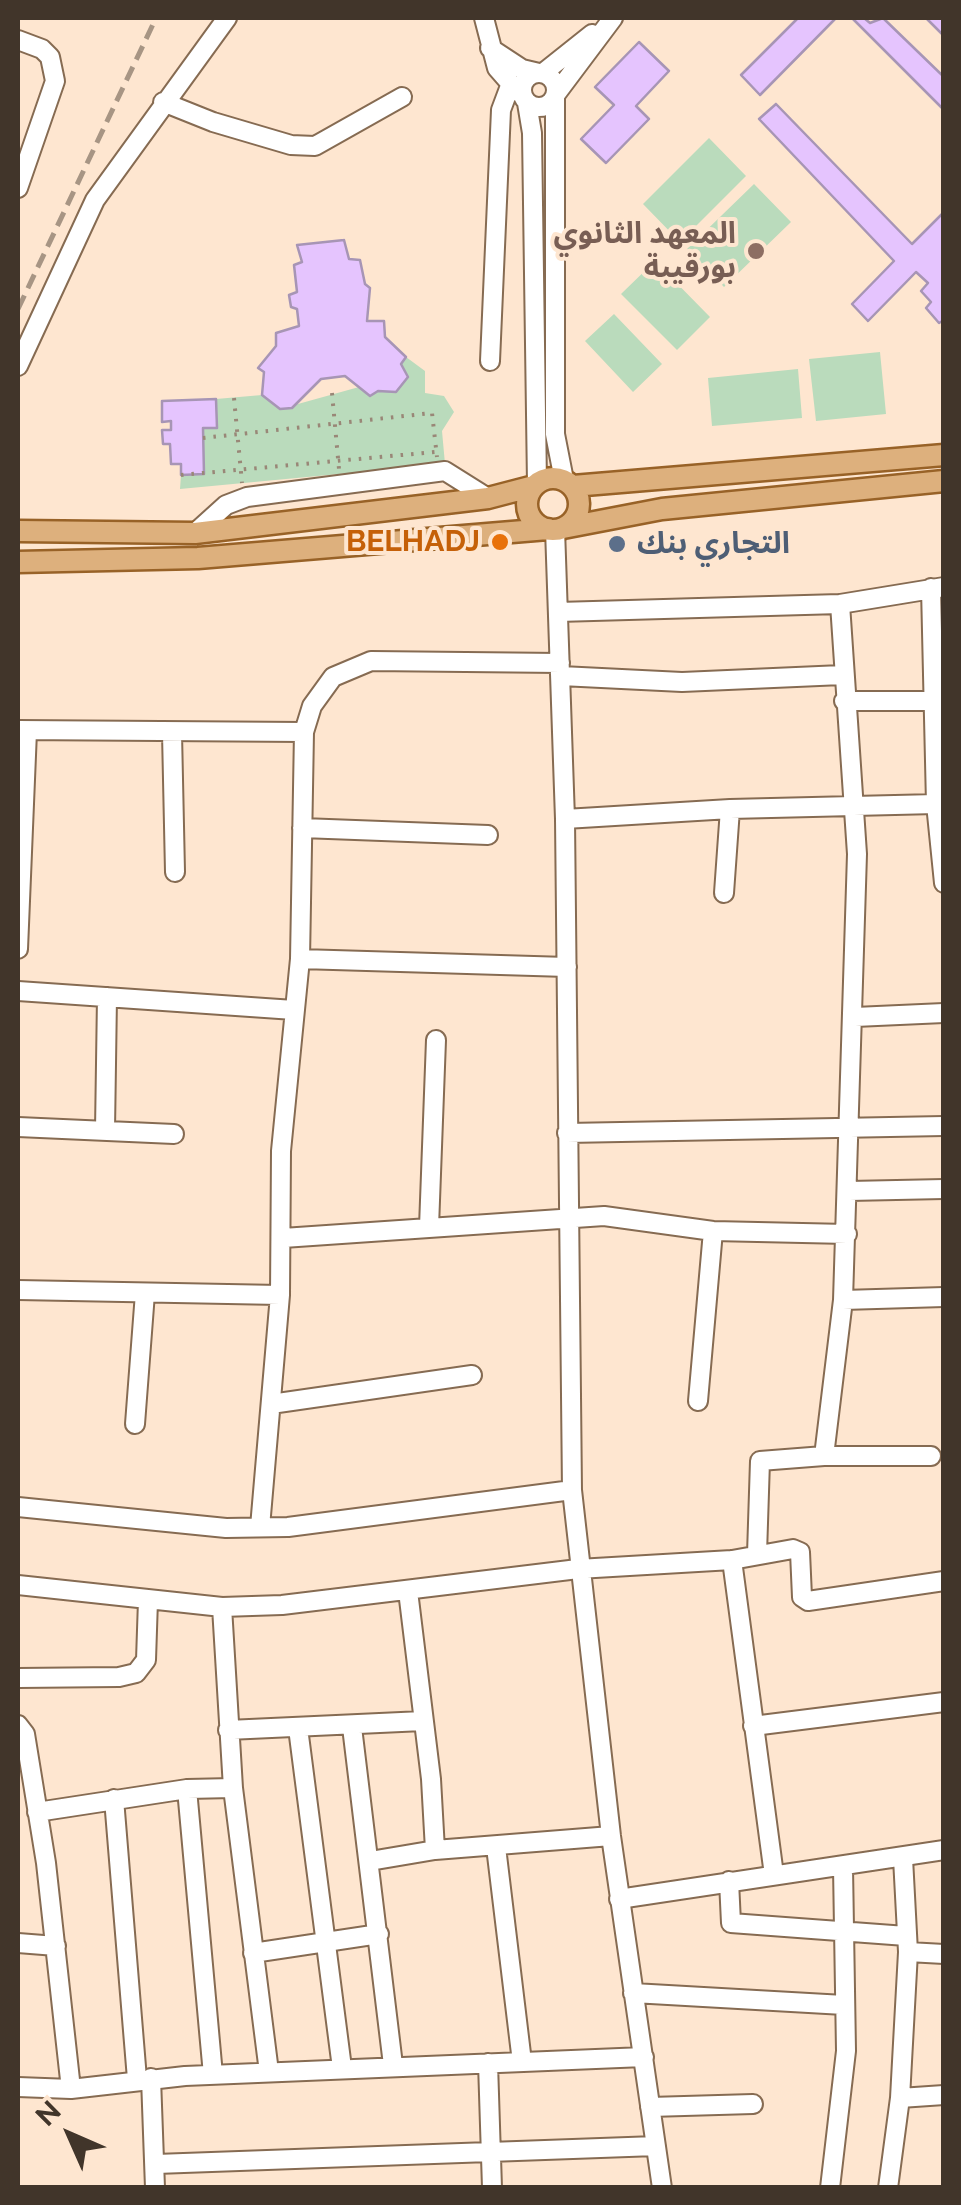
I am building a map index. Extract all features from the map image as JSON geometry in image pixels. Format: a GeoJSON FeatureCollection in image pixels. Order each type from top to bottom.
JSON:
{"type":"FeatureCollection","features":[{"type":"Feature","properties":{"kind":"main road"},"geometry":{"type":"LineString","coordinates":[[18,530],[195,532],[488,498],[550,478],[568,483],[944,455]]}},
{"type":"Feature","properties":{"kind":"main road"},"geometry":{"type":"LineString","coordinates":[[18,562],[198,558],[556,529],[662,509],[944,480]]}},
{"type":"Feature","properties":{"kind":"main road"},"geometry":{"type":"LineString","coordinates":[[556,529],[579,509],[568,483]]}},
{"type":"Feature","properties":{"kind":"main road"},"geometry":{"type":"LineString","coordinates":[[536,485],[528,500],[530,516],[556,529]]}},
{"type":"Feature","properties":{"kind":"street"},"geometry":{"type":"LineString","coordinates":[[18,366],[95,200],[227,18]]}},
{"type":"Feature","properties":{"kind":"street"},"geometry":{"type":"LineString","coordinates":[[484,18],[490,48],[520,95],[532,152],[536,485]]}},
{"type":"Feature","properties":{"kind":"street"},"geometry":{"type":"LineString","coordinates":[[520,95],[542,107],[555,96],[612,18]]}},
{"type":"Feature","properties":{"kind":"street"},"geometry":{"type":"LineString","coordinates":[[490,361],[500,110],[520,95],[525,80],[541,73],[612,18]]}},
{"type":"Feature","properties":{"kind":"street"},"geometry":{"type":"LineString","coordinates":[[18,40],[42,48],[50,57],[54,81],[18,188]]}},
{"type":"Feature","properties":{"kind":"street"},"geometry":{"type":"LineString","coordinates":[[490,48],[555,84],[556,434],[568,483]]}},
{"type":"Feature","properties":{"kind":"street"},"geometry":{"type":"LineString","coordinates":[[164,102],[214,122],[291,144],[315,146],[402,97]]}},
{"type":"Feature","properties":{"kind":"street"},"geometry":{"type":"LineString","coordinates":[[195,532],[226,506],[247,497],[445,471],[488,498]]}},
{"type":"Feature","properties":{"kind":"street"},"geometry":{"type":"LineString","coordinates":[[556,529],[565,819],[572,1490],[611,1836],[662,2188]]}},
{"type":"Feature","properties":{"kind":"street"},"geometry":{"type":"LineString","coordinates":[[558,612],[840,604],[937,588],[933,701],[939,738],[936,804],[944,883]]}},
{"type":"Feature","properties":{"kind":"street"},"geometry":{"type":"LineString","coordinates":[[824,1456],[848,1234],[855,1017],[857,854],[840,604]]}},
{"type":"Feature","properties":{"kind":"street"},"geometry":{"type":"LineString","coordinates":[[260,1526],[280,1295],[281,1150],[300,958],[304,732],[323,688],[356,665],[371,661],[560,670],[682,682],[842,675]]}},
{"type":"Feature","properties":{"kind":"street"},"geometry":{"type":"LineString","coordinates":[[844,701],[933,701]]}},
{"type":"Feature","properties":{"kind":"street"},"geometry":{"type":"LineString","coordinates":[[18,949],[22,731],[304,732]]}},
{"type":"Feature","properties":{"kind":"street"},"geometry":{"type":"LineString","coordinates":[[172,733],[175,872]]}},
{"type":"Feature","properties":{"kind":"street"},"geometry":{"type":"LineString","coordinates":[[565,819],[730,809],[936,804]]}},
{"type":"Feature","properties":{"kind":"street"},"geometry":{"type":"LineString","coordinates":[[724,893],[730,809]]}},
{"type":"Feature","properties":{"kind":"street"},"geometry":{"type":"LineString","coordinates":[[302,828],[488,834]]}},
{"type":"Feature","properties":{"kind":"street"},"geometry":{"type":"LineString","coordinates":[[300,958],[567,967]]}},
{"type":"Feature","properties":{"kind":"street"},"geometry":{"type":"LineString","coordinates":[[18,991],[294,1010]]}},
{"type":"Feature","properties":{"kind":"street"},"geometry":{"type":"LineString","coordinates":[[104,1130],[107,997]]}},
{"type":"Feature","properties":{"kind":"street"},"geometry":{"type":"LineString","coordinates":[[855,1017],[944,1013]]}},
{"type":"Feature","properties":{"kind":"street"},"geometry":{"type":"LineString","coordinates":[[429,1227],[436,1040]]}},
{"type":"Feature","properties":{"kind":"street"},"geometry":{"type":"LineString","coordinates":[[567,1133],[944,1126]]}},
{"type":"Feature","properties":{"kind":"street"},"geometry":{"type":"LineString","coordinates":[[18,1128],[174,1134]]}},
{"type":"Feature","properties":{"kind":"street"},"geometry":{"type":"LineString","coordinates":[[849,1191],[944,1188]]}},
{"type":"Feature","properties":{"kind":"street"},"geometry":{"type":"LineString","coordinates":[[282,1238],[568,1222],[604,1216],[713,1232],[848,1234]]}},
{"type":"Feature","properties":{"kind":"street"},"geometry":{"type":"LineString","coordinates":[[698,1401],[713,1232]]}},
{"type":"Feature","properties":{"kind":"street"},"geometry":{"type":"LineString","coordinates":[[18,1290],[280,1295]]}},
{"type":"Feature","properties":{"kind":"street"},"geometry":{"type":"LineString","coordinates":[[135,1424],[145,1293]]}},
{"type":"Feature","properties":{"kind":"street"},"geometry":{"type":"LineString","coordinates":[[843,1300],[944,1296]]}},
{"type":"Feature","properties":{"kind":"street"},"geometry":{"type":"LineString","coordinates":[[272,1404],[472,1375]]}},
{"type":"Feature","properties":{"kind":"street"},"geometry":{"type":"LineString","coordinates":[[757,1554],[760,1461],[824,1456],[932,1456]]}},
{"type":"Feature","properties":{"kind":"street"},"geometry":{"type":"LineString","coordinates":[[18,1507],[226,1528],[572,1490]]}},
{"type":"Feature","properties":{"kind":"street"},"geometry":{"type":"LineString","coordinates":[[18,1585],[222,1607],[282,1605],[578,1569],[800,1552],[802,1597],[808,1601],[944,1581]]}},
{"type":"Feature","properties":{"kind":"street"},"geometry":{"type":"LineString","coordinates":[[732,1560],[774,1875]]}},
{"type":"Feature","properties":{"kind":"street"},"geometry":{"type":"LineString","coordinates":[[408,1591],[435,1850]]}},
{"type":"Feature","properties":{"kind":"street"},"geometry":{"type":"LineString","coordinates":[[18,1678],[118,1678],[136,1673],[146,1660],[148,1600]]}},
{"type":"Feature","properties":{"kind":"street"},"geometry":{"type":"LineString","coordinates":[[222,1607],[233,1788],[269,2072]]}},
{"type":"Feature","properties":{"kind":"street"},"geometry":{"type":"LineString","coordinates":[[753,1726],[944,1702]]}},
{"type":"Feature","properties":{"kind":"street"},"geometry":{"type":"LineString","coordinates":[[228,1730],[423,1721]]}},
{"type":"Feature","properties":{"kind":"street"},"geometry":{"type":"LineString","coordinates":[[18,1725],[25,1734],[37,1812],[71,2090]]}},
{"type":"Feature","properties":{"kind":"street"},"geometry":{"type":"LineString","coordinates":[[352,1727],[393,2065]]}},
{"type":"Feature","properties":{"kind":"street"},"geometry":{"type":"LineString","coordinates":[[298,1728],[329,1941],[342,2068]]}},
{"type":"Feature","properties":{"kind":"street"},"geometry":{"type":"LineString","coordinates":[[37,1812],[188,1788],[233,1788]]}},
{"type":"Feature","properties":{"kind":"street"},"geometry":{"type":"LineString","coordinates":[[188,1788],[213,2075]]}},
{"type":"Feature","properties":{"kind":"street"},"geometry":{"type":"LineString","coordinates":[[114,1799],[156,2188]]}},
{"type":"Feature","properties":{"kind":"street"},"geometry":{"type":"LineString","coordinates":[[370,1861],[435,1850],[611,1836]]}},
{"type":"Feature","properties":{"kind":"street"},"geometry":{"type":"LineString","coordinates":[[496,1848],[522,2062]]}},
{"type":"Feature","properties":{"kind":"street"},"geometry":{"type":"LineString","coordinates":[[620,1900],[944,1850]]}},
{"type":"Feature","properties":{"kind":"street"},"geometry":{"type":"LineString","coordinates":[[888,2188],[900,2098],[907,1944],[903,1858]]}},
{"type":"Feature","properties":{"kind":"street"},"geometry":{"type":"LineString","coordinates":[[830,2188],[846,2051],[843,1867]]}},
{"type":"Feature","properties":{"kind":"street"},"geometry":{"type":"LineString","coordinates":[[729,1881],[731,1923],[846,1932],[944,1954]]}},
{"type":"Feature","properties":{"kind":"street"},"geometry":{"type":"LineString","coordinates":[[253,1954],[379,1934]]}},
{"type":"Feature","properties":{"kind":"street"},"geometry":{"type":"LineString","coordinates":[[18,1942],[56,1946]]}},
{"type":"Feature","properties":{"kind":"street"},"geometry":{"type":"LineString","coordinates":[[633,1994],[844,2005]]}},
{"type":"Feature","properties":{"kind":"street"},"geometry":{"type":"LineString","coordinates":[[18,2087],[71,2090],[144,2079],[213,2075],[644,2057]]}},
{"type":"Feature","properties":{"kind":"street"},"geometry":{"type":"LineString","coordinates":[[488,2063],[492,2188]]}},
{"type":"Feature","properties":{"kind":"street"},"geometry":{"type":"LineString","coordinates":[[900,2098],[944,2094]]}},
{"type":"Feature","properties":{"kind":"street"},"geometry":{"type":"LineString","coordinates":[[650,2107],[753,2104]]}},
{"type":"Feature","properties":{"kind":"street"},"geometry":{"type":"LineString","coordinates":[[156,2164],[656,2146]]}},
{"type":"Feature","properties":{"kind":"path"},"geometry":{"type":"LineString","coordinates":[[332,393],[340,474]]}},
{"type":"Feature","properties":{"kind":"path"},"geometry":{"type":"LineString","coordinates":[[234,398],[242,483]]}},
{"type":"Feature","properties":{"kind":"path"},"geometry":{"type":"LineString","coordinates":[[203,438],[432,412],[437,465]]}},
{"type":"Feature","properties":{"kind":"path"},"geometry":{"type":"LineString","coordinates":[[181,475],[436,452]]}},
{"type":"Feature","properties":{"kind":"green space"},"geometry":{"type":"Polygon","coordinates":[[[709,138],[746,176],[680,242],[643,204],[709,138]]]}},
{"type":"Feature","properties":{"kind":"green space"},"geometry":{"type":"Polygon","coordinates":[[[754,184],[791,222],[724,287],[687,249],[754,184]]]}},
{"type":"Feature","properties":{"kind":"green space"},"geometry":{"type":"Polygon","coordinates":[[[655,261],[710,317],[677,350],[621,294],[655,261]]]}},
{"type":"Feature","properties":{"kind":"green space"},"geometry":{"type":"Polygon","coordinates":[[[614,314],[662,364],[633,392],[585,341],[614,314]]]}},
{"type":"Feature","properties":{"kind":"green space"},"geometry":{"type":"Polygon","coordinates":[[[880,352],[886,414],[816,421],[809,359],[880,352]]]}},
{"type":"Feature","properties":{"kind":"green space"},"geometry":{"type":"Polygon","coordinates":[[[406,357],[425,371],[425,393],[444,396],[454,412],[442,431],[445,464],[180,489],[181,475],[204,474],[203,428],[217,428],[216,399],[262,395],[280,409],[359,387],[370,396],[378,391],[396,392],[408,377],[401,364],[406,357]]]}},
{"type":"Feature","properties":{"kind":"green space"},"geometry":{"type":"Polygon","coordinates":[[[798,369],[802,418],[712,426],[708,378],[798,369]]]}},
{"type":"Feature","properties":{"kind":"building"},"geometry":{"type":"Polygon","coordinates":[[[798,18],[836,18],[760,95],[741,75],[798,18]]]}},
{"type":"Feature","properties":{"kind":"building"},"geometry":{"type":"Polygon","coordinates":[[[852,18],[864,18],[870,23],[883,18],[944,77],[944,110],[852,18]]]}},
{"type":"Feature","properties":{"kind":"building"},"geometry":{"type":"Polygon","coordinates":[[[926,18],[944,18],[944,36],[926,18]]]}},
{"type":"Feature","properties":{"kind":"building"},"geometry":{"type":"Polygon","coordinates":[[[639,42],[669,71],[636,106],[649,119],[606,163],[581,139],[614,105],[595,87],[639,42]]]}},
{"type":"Feature","properties":{"kind":"building"},"geometry":{"type":"Polygon","coordinates":[[[776,104],[912,244],[944,212],[944,320],[939,323],[926,308],[931,302],[921,291],[928,283],[916,272],[868,321],[852,304],[894,261],[759,119],[776,104]]]}},
{"type":"Feature","properties":{"kind":"building"},"geometry":{"type":"Polygon","coordinates":[[[344,240],[349,259],[360,260],[365,284],[370,288],[367,321],[384,321],[385,337],[406,357],[401,364],[408,377],[396,392],[378,391],[370,396],[345,376],[321,379],[292,408],[280,409],[262,395],[264,372],[258,368],[276,346],[276,333],[299,326],[297,309],[291,307],[289,295],[297,292],[294,265],[302,262],[297,245],[344,240]]]}},
{"type":"Feature","properties":{"kind":"building"},"geometry":{"type":"Polygon","coordinates":[[[216,399],[217,428],[203,428],[204,474],[181,475],[181,464],[171,464],[170,444],[163,444],[162,430],[171,430],[171,421],[162,422],[162,401],[216,399]]]}},
{"type":"Feature","properties":{"kind":"railway"},"geometry":{"type":"LineString","coordinates":[[18,309],[156,18]]}},
{"type":"Feature","properties":{"kind":"place","name":"المعهد الثانوي بورقيبة"},"geometry":{"type":"Point","coordinates":[756,251]}},
{"type":"Feature","properties":{"kind":"place","name":"BELHADJ"},"geometry":{"type":"Point","coordinates":[500,542]}},
{"type":"Feature","properties":{"kind":"place","name":"التجاري بنك"},"geometry":{"type":"Point","coordinates":[617,544]}}]}
